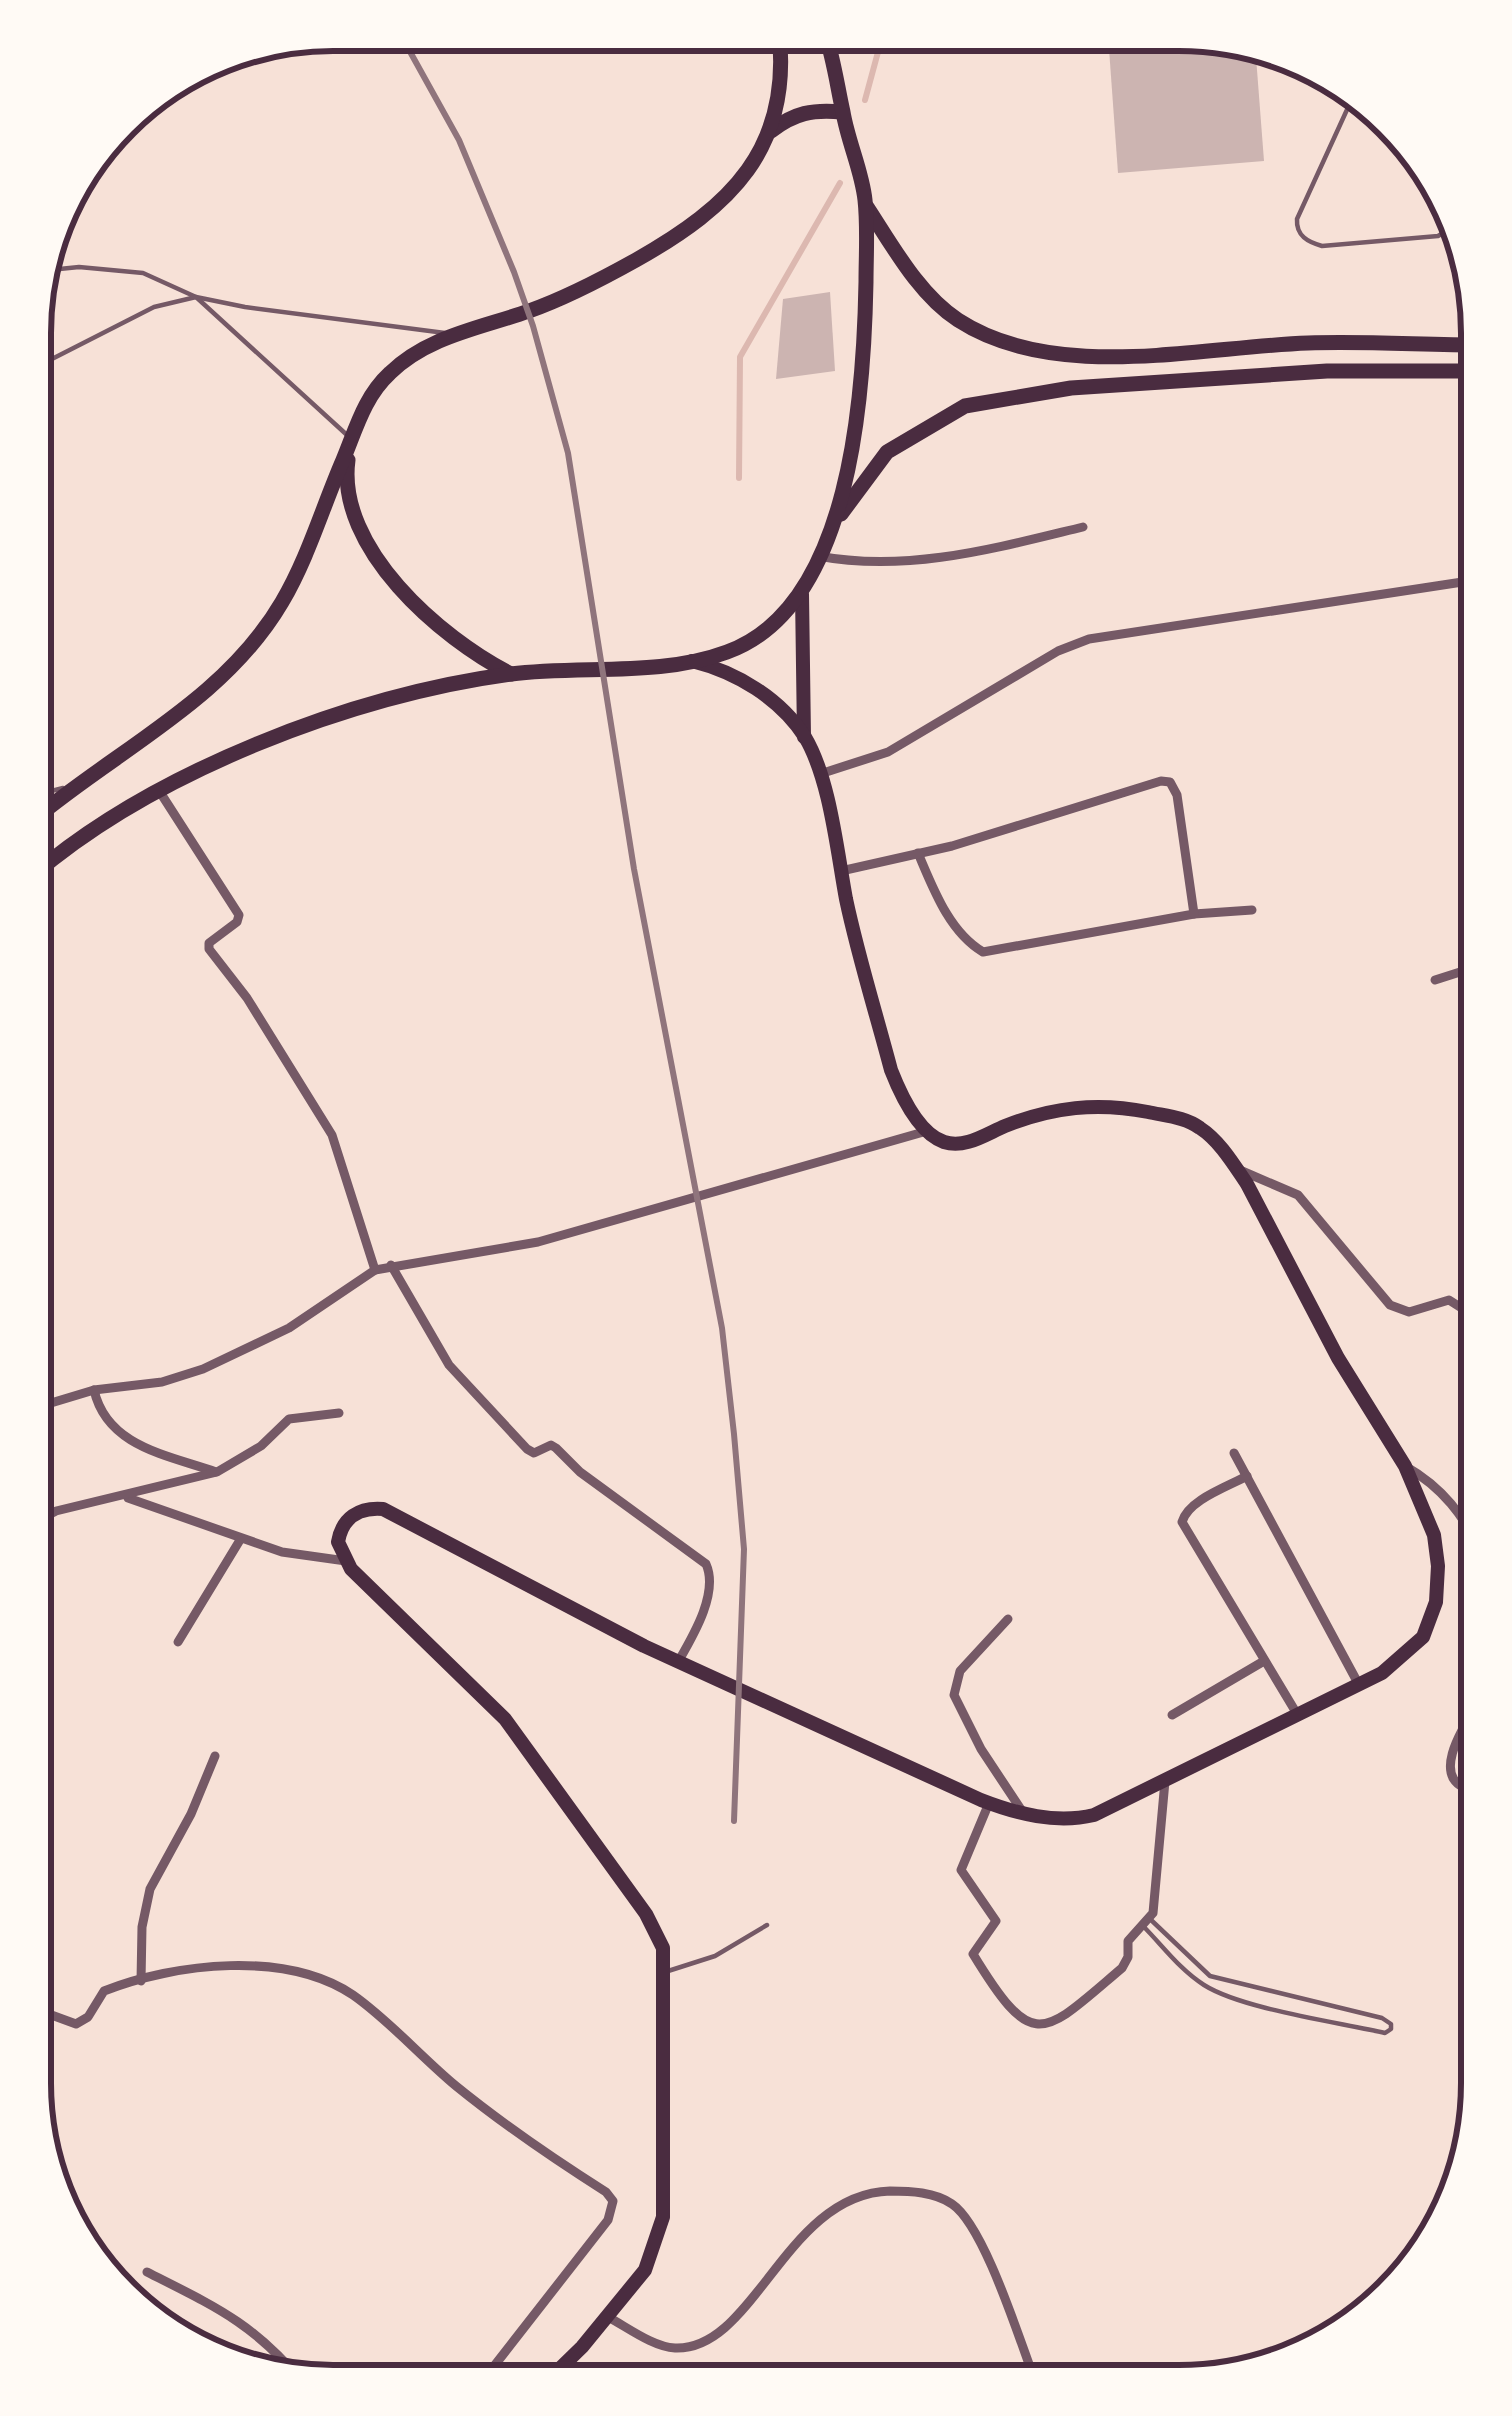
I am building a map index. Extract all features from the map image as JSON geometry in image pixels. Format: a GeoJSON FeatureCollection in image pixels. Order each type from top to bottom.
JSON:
{"type":"FeatureCollection","features":[{"type":"Feature","properties":{"kind":"main road"},"geometry":{"type":"LineString","coordinates":[[51,805],[192,702],[243,655],[268,624],[297,572],[368,400],[388,375],[427,346],[575,292],[671,240],[728,196],[746,176],[771,131],[779,102],[779,51]]}},
{"type":"Feature","properties":{"kind":"main road"},"geometry":{"type":"LineString","coordinates":[[562,2365],[645,2270],[663,2217],[663,1948],[646,1913],[505,1719],[346,1561],[338,1542],[344,1523],[371,1508],[383,1509],[678,1662],[988,1803],[1024,1814],[1081,1818],[1359,1684],[1394,1665],[1416,1645],[1428,1628],[1436,1602],[1434,1535],[1405,1466],[1338,1358],[1236,1169],[1204,1130],[1184,1119],[1090,1105],[1034,1116],[966,1142],[940,1141],[898,1088],[820,774],[805,737],[802,594],[832,526],[856,431],[865,328],[865,204],[831,51]]}},
{"type":"Feature","properties":{"kind":"main road"},"geometry":{"type":"LineString","coordinates":[[771,131],[790,116],[842,112]]}},
{"type":"Feature","properties":{"kind":"main road"},"geometry":{"type":"LineString","coordinates":[[865,204],[907,268],[955,319],[998,340],[1038,352],[1094,356],[1310,343],[1461,345]]}},
{"type":"Feature","properties":{"kind":"main road"},"geometry":{"type":"LineString","coordinates":[[832,526],[887,452],[965,406],[1071,388],[1327,370],[1461,371]]}},
{"type":"Feature","properties":{"kind":"main road"},"geometry":{"type":"LineString","coordinates":[[351,439],[348,498],[375,555],[452,638],[472,655],[511,674]]}},
{"type":"Feature","properties":{"kind":"main road"},"geometry":{"type":"LineString","coordinates":[[51,861],[99,824],[158,789],[347,713],[511,674],[692,661],[730,652],[758,635],[802,594]]}},
{"type":"Feature","properties":{"kind":"main road"},"geometry":{"type":"LineString","coordinates":[[692,661],[726,671],[763,694],[805,737]]}},
{"type":"Feature","properties":{"kind":"street"},"geometry":{"type":"LineString","coordinates":[[818,556],[886,564],[1000,547],[1083,527]]}},
{"type":"Feature","properties":{"kind":"street"},"geometry":{"type":"LineString","coordinates":[[820,774],[888,752],[1058,651],[1089,639],[1461,582]]}},
{"type":"Feature","properties":{"kind":"street"},"geometry":{"type":"LineString","coordinates":[[841,871],[918,854],[1170,782],[1178,795],[1194,914]]}},
{"type":"Feature","properties":{"kind":"street"},"geometry":{"type":"LineString","coordinates":[[158,789],[239,915],[208,946],[256,1012],[332,1135],[375,1270]]}},
{"type":"Feature","properties":{"kind":"street"},"geometry":{"type":"LineString","coordinates":[[918,854],[952,920],[972,946],[983,952],[1194,914],[1252,910]]}},
{"type":"Feature","properties":{"kind":"street"},"geometry":{"type":"LineString","coordinates":[[1435,980],[1461,971]]}},
{"type":"Feature","properties":{"kind":"street"},"geometry":{"type":"LineString","coordinates":[[51,1403],[94,1390],[163,1382],[203,1369],[289,1328],[375,1270],[391,1265],[538,1243],[928,1131]]}},
{"type":"Feature","properties":{"kind":"street"},"geometry":{"type":"LineString","coordinates":[[1236,1169],[1298,1195],[1398,1310],[1420,1310],[1449,1300],[1460,1304]]}},
{"type":"Feature","properties":{"kind":"street"},"geometry":{"type":"LineString","coordinates":[[391,1265],[449,1365],[527,1449],[534,1453],[551,1445],[556,1448],[580,1472],[706,1564],[710,1581],[696,1631],[678,1662]]}},
{"type":"Feature","properties":{"kind":"street"},"geometry":{"type":"LineString","coordinates":[[94,1390],[102,1415],[125,1438],[217,1472]]}},
{"type":"Feature","properties":{"kind":"street"},"geometry":{"type":"LineString","coordinates":[[51,1514],[217,1472],[261,1446],[289,1419],[339,1413]]}},
{"type":"Feature","properties":{"kind":"street"},"geometry":{"type":"LineString","coordinates":[[1234,1453],[1359,1684]]}},
{"type":"Feature","properties":{"kind":"street"},"geometry":{"type":"LineString","coordinates":[[1405,1466],[1436,1484],[1460,1516]]}},
{"type":"Feature","properties":{"kind":"street"},"geometry":{"type":"LineString","coordinates":[[1247,1476],[1185,1512],[1182,1522],[1297,1714]]}},
{"type":"Feature","properties":{"kind":"street"},"geometry":{"type":"LineString","coordinates":[[125,1497],[301,1558],[346,1561]]}},
{"type":"Feature","properties":{"kind":"street"},"geometry":{"type":"LineString","coordinates":[[178,1642],[240,1540]]}},
{"type":"Feature","properties":{"kind":"street"},"geometry":{"type":"LineString","coordinates":[[1008,1618],[960,1671],[954,1695],[981,1749],[1024,1814]]}},
{"type":"Feature","properties":{"kind":"street"},"geometry":{"type":"LineString","coordinates":[[1172,1715],[1264,1660]]}},
{"type":"Feature","properties":{"kind":"street"},"geometry":{"type":"LineString","coordinates":[[1460,1732],[1450,1758],[1460,1783]]}},
{"type":"Feature","properties":{"kind":"street"},"geometry":{"type":"LineString","coordinates":[[141,1981],[142,1927],[150,1889],[191,1814],[215,1756]]}},
{"type":"Feature","properties":{"kind":"street"},"geometry":{"type":"LineString","coordinates":[[988,1803],[962,1870],[996,1921],[973,1954],[1020,2020],[1041,2027],[1057,2023],[1123,1968],[1127,1941],[1146,1922],[1165,1779]]}},
{"type":"Feature","properties":{"kind":"street"},"geometry":{"type":"LineString","coordinates":[[51,2015],[76,2024],[88,2017],[104,1991],[202,1966],[291,1970],[352,1995],[454,2084],[605,2192],[613,2201],[608,2220],[495,2365]]}},
{"type":"Feature","properties":{"kind":"street"},"geometry":{"type":"LineString","coordinates":[[608,2317],[662,2344],[688,2345],[727,2325],[792,2247],[833,2209],[872,2192],[932,2195],[951,2203],[977,2233],[1029,2365]]}},
{"type":"Feature","properties":{"kind":"street"},"geometry":{"type":"LineString","coordinates":[[147,2272],[245,2323],[280,2360]]}},
{"type":"Feature","properties":{"kind":"lane"},"geometry":{"type":"LineString","coordinates":[[1348,107],[1306,196],[1296,226],[1304,238],[1322,246],[1443,233]]}},
{"type":"Feature","properties":{"kind":"lane"},"geometry":{"type":"LineString","coordinates":[[59,270],[143,273],[196,297],[245,308],[456,334]]}},
{"type":"Feature","properties":{"kind":"lane"},"geometry":{"type":"LineString","coordinates":[[51,360],[154,308],[196,297]]}},
{"type":"Feature","properties":{"kind":"lane"},"geometry":{"type":"LineString","coordinates":[[196,297],[351,439]]}},
{"type":"Feature","properties":{"kind":"lane"},"geometry":{"type":"LineString","coordinates":[[51,791],[74,785]]}},
{"type":"Feature","properties":{"kind":"lane"},"geometry":{"type":"LineString","coordinates":[[1146,1922],[1210,1976],[1382,2018],[1391,2029],[1385,2033],[1225,1995],[1190,1976],[1146,1922]]}},
{"type":"Feature","properties":{"kind":"lane"},"geometry":{"type":"LineString","coordinates":[[664,1972],[715,1956],[767,1925]]}},
{"type":"Feature","properties":{"kind":"building"},"geometry":{"type":"Polygon","coordinates":[[[1109,51],[1216,53],[1256,62],[1264,161],[1118,173],[1109,51]]]}},
{"type":"Feature","properties":{"kind":"building"},"geometry":{"type":"Polygon","coordinates":[[[830,292],[835,371],[776,379],[783,299],[830,292]]]}},
{"type":"Feature","properties":{"kind":"waterway"},"geometry":{"type":"LineString","coordinates":[[865,100],[878,51]]}},
{"type":"Feature","properties":{"kind":"waterway"},"geometry":{"type":"LineString","coordinates":[[739,478],[740,357],[840,183]]}},
{"type":"Feature","properties":{"kind":"railway"},"geometry":{"type":"LineString","coordinates":[[410,51],[459,140],[514,272],[568,453],[634,869],[722,1328],[744,1549],[734,1821]]}}]}
